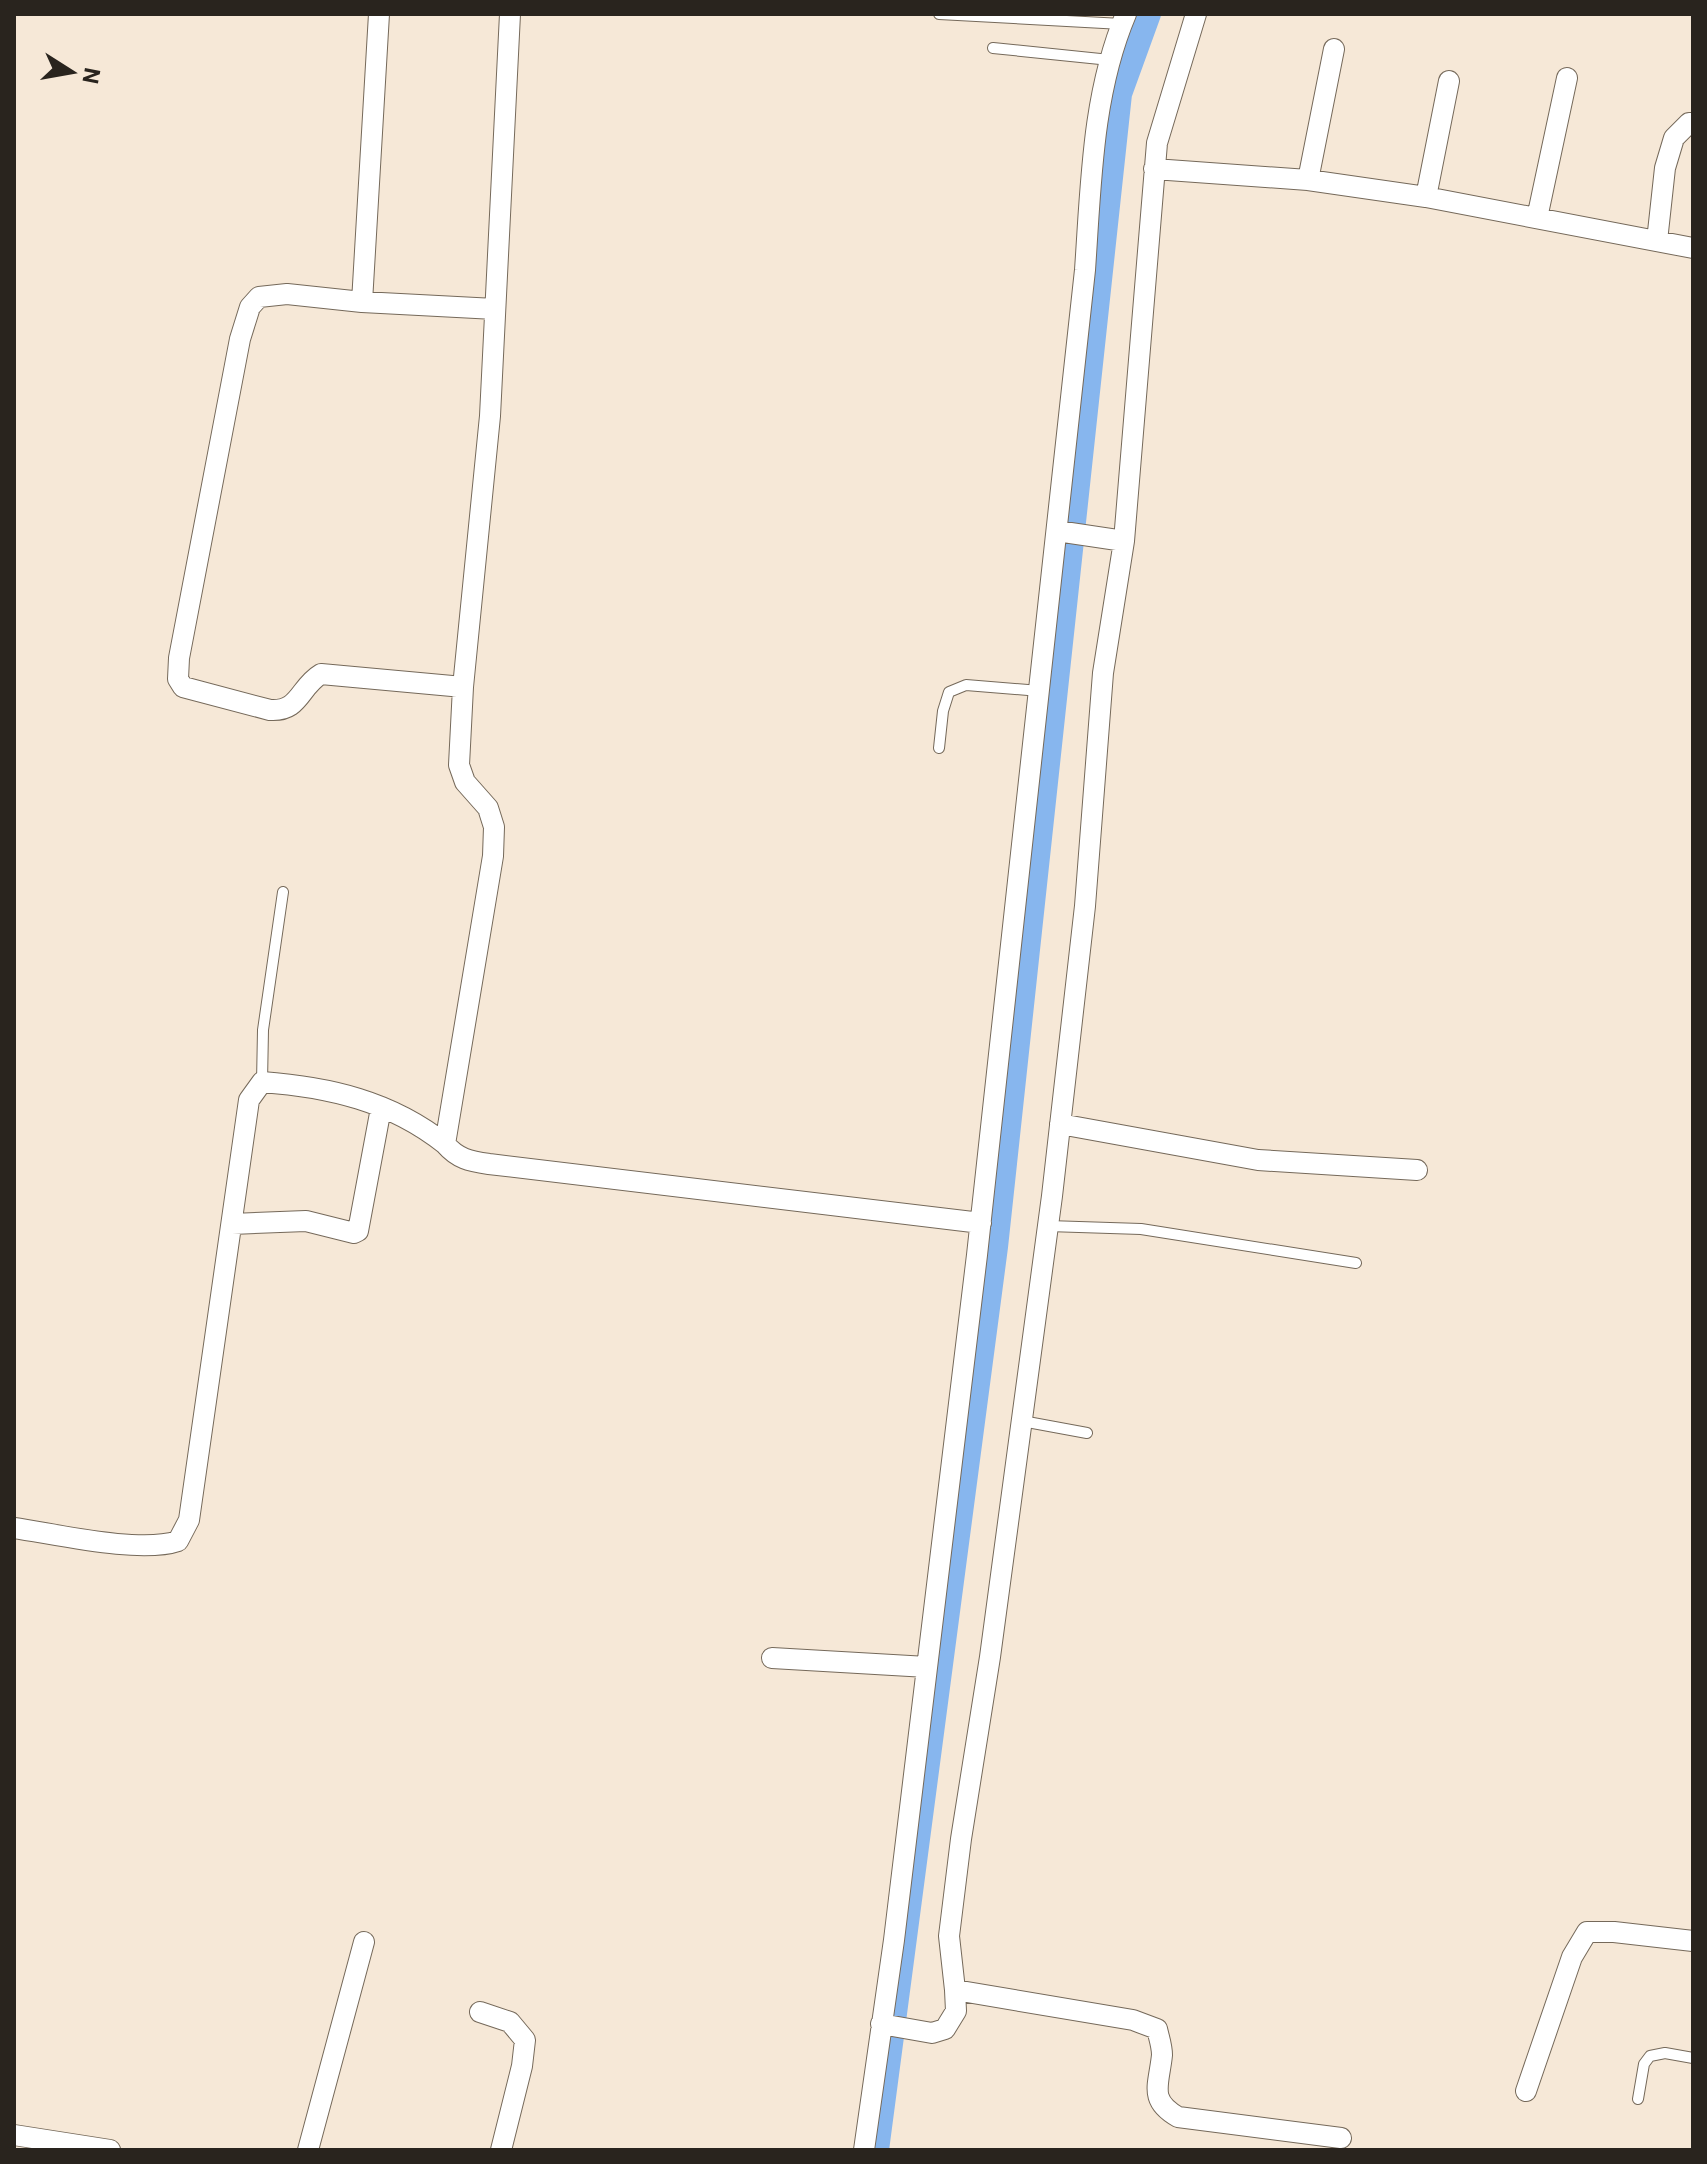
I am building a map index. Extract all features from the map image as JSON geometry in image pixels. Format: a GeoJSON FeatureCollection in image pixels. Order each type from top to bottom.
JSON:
{"type":"FeatureCollection","features":[{"type":"Feature","properties":{"kind":"street"},"geometry":{"type":"LineString","coordinates":[[362,302],[379,14]]}},
{"type":"Feature","properties":{"kind":"street"},"geometry":{"type":"LineString","coordinates":[[445,1144],[493,856],[494,827],[488,808],[465,782],[459,765],[463,687],[490,416],[510,14]]}},
{"type":"Feature","properties":{"kind":"street"},"geometry":{"type":"LineString","coordinates":[[885,2024],[932,2033],[945,2029],[956,2011],[950,1922],[990,1657],[1060,1124],[1085,906],[1103,673],[1120,541],[1157,143],[1196,14]]}},
{"type":"Feature","properties":{"kind":"street"},"geometry":{"type":"LineString","coordinates":[[864,2150],[885,2024],[1061,532],[1093,160],[1110,60],[1124,19]]}},
{"type":"Feature","properties":{"kind":"street"},"geometry":{"type":"LineString","coordinates":[[1308,180],[1334,49]]}},
{"type":"Feature","properties":{"kind":"street"},"geometry":{"type":"LineString","coordinates":[[1537,218],[1567,78]]}},
{"type":"Feature","properties":{"kind":"street"},"geometry":{"type":"LineString","coordinates":[[1426,197],[1449,81]]}},
{"type":"Feature","properties":{"kind":"street"},"geometry":{"type":"LineString","coordinates":[[1657,241],[1665,168],[1674,138],[1689,123],[1693,123]]}},
{"type":"Feature","properties":{"kind":"street"},"geometry":{"type":"LineString","coordinates":[[1154,169],[1308,180],[1426,197],[1693,248]]}},
{"type":"Feature","properties":{"kind":"street"},"geometry":{"type":"LineString","coordinates":[[463,687],[321,674],[311,680],[292,706],[279,711],[183,687],[178,679],[179,658],[240,339],[250,307],[259,297],[287,294],[362,302],[495,309]]}},
{"type":"Feature","properties":{"kind":"street"},"geometry":{"type":"LineString","coordinates":[[1061,532],[1120,541]]}},
{"type":"Feature","properties":{"kind":"street"},"geometry":{"type":"LineString","coordinates":[[14,1528],[120,1543],[165,1545],[178,1541],[189,1520],[249,1100],[262,1082],[342,1092],[428,1130],[456,1157],[489,1164],[981,1223]]}},
{"type":"Feature","properties":{"kind":"street"},"geometry":{"type":"LineString","coordinates":[[232,1224],[306,1221],[354,1233],[358,1231],[371,1148],[381,1108]]}},
{"type":"Feature","properties":{"kind":"street"},"geometry":{"type":"LineString","coordinates":[[1060,1124],[1258,1160],[1417,1170]]}},
{"type":"Feature","properties":{"kind":"street"},"geometry":{"type":"LineString","coordinates":[[772,1658],[927,1667]]}},
{"type":"Feature","properties":{"kind":"street"},"geometry":{"type":"LineString","coordinates":[[1526,2091],[1572,1957],[1587,1932],[1693,1941]]}},
{"type":"Feature","properties":{"kind":"street"},"geometry":{"type":"LineString","coordinates":[[308,2150],[364,1942]]}},
{"type":"Feature","properties":{"kind":"street"},"geometry":{"type":"LineString","coordinates":[[955,1990],[1133,2020],[1157,2029],[1162,2050],[1157,2097],[1164,2109],[1178,2117],[1341,2138]]}},
{"type":"Feature","properties":{"kind":"street"},"geometry":{"type":"LineString","coordinates":[[480,2012],[510,2022],[525,2040],[522,2066],[501,2150]]}},
{"type":"Feature","properties":{"kind":"street"},"geometry":{"type":"LineString","coordinates":[[14,2135],[110,2150]]}},
{"type":"Feature","properties":{"kind":"lane"},"geometry":{"type":"LineString","coordinates":[[939,14],[1124,19]]}},
{"type":"Feature","properties":{"kind":"lane"},"geometry":{"type":"LineString","coordinates":[[993,48],[1110,60]]}},
{"type":"Feature","properties":{"kind":"lane"},"geometry":{"type":"LineString","coordinates":[[939,748],[943,711],[949,692],[966,685],[1040,691]]}},
{"type":"Feature","properties":{"kind":"lane"},"geometry":{"type":"LineString","coordinates":[[262,1082],[263,1030],[283,892]]}},
{"type":"Feature","properties":{"kind":"lane"},"geometry":{"type":"LineString","coordinates":[[1048,1226],[1141,1229],[1356,1263]]}},
{"type":"Feature","properties":{"kind":"lane"},"geometry":{"type":"LineString","coordinates":[[1022,1421],[1087,1433]]}},
{"type":"Feature","properties":{"kind":"lane"},"geometry":{"type":"LineString","coordinates":[[1638,2099],[1644,2064],[1650,2056],[1665,2053],[1693,2058]]}},
{"type":"Feature","properties":{"kind":"waterway"},"geometry":{"type":"LineString","coordinates":[[877,2150],[996,1247],[1120,94],[1149,14]]}}]}
